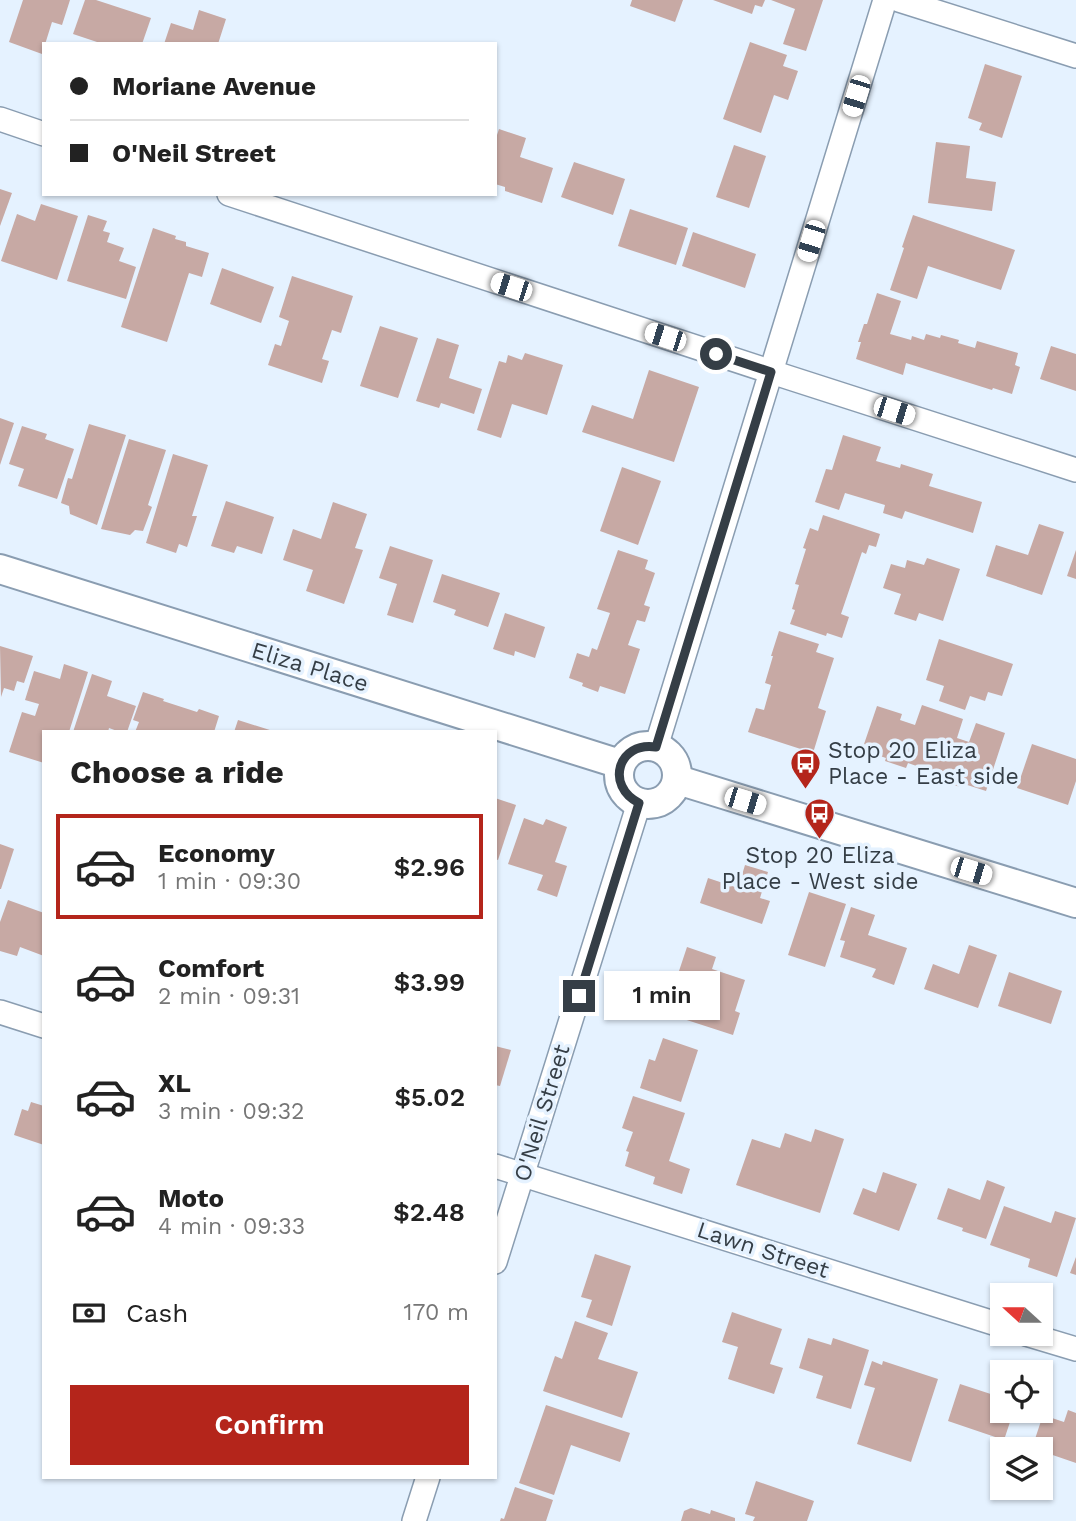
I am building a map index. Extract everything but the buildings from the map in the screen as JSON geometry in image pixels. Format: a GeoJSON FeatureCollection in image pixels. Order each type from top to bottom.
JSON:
{"type":"FeatureCollection","features":[{"type":"Feature","properties":{"kind":"street"},"geometry":{"type":"LineString","coordinates":[[656,747],[885,0]]}},
{"type":"Feature","properties":{"kind":"street"},"geometry":{"type":"LineString","coordinates":[[899,0],[1076,56]]}},
{"type":"Feature","properties":{"kind":"street"},"geometry":{"type":"LineString","coordinates":[[0,119],[42,133]]}},
{"type":"Feature","properties":{"kind":"street"},"geometry":{"type":"LineString","coordinates":[[235,196],[1076,470]]}},
{"type":"Feature","properties":{"kind":"street","name":"Eliza Place"},"geometry":{"type":"LineString","coordinates":[[0,569],[620,764]]}},
{"type":"Feature","properties":{"kind":"street"},"geometry":{"type":"LineString","coordinates":[[656,747],[673,758],[678,780],[668,796],[660,802],[639,803],[623,790],[620,764],[637,748],[656,747]]}},
{"type":"Feature","properties":{"kind":"street"},"geometry":{"type":"LineString","coordinates":[[678,780],[1076,903]]}},
{"type":"Feature","properties":{"kind":"street","name":"O'Neil Street"},"geometry":{"type":"LineString","coordinates":[[497,1256],[639,803]]}},
{"type":"Feature","properties":{"kind":"street"},"geometry":{"type":"LineString","coordinates":[[0,1012],[42,1025]]}},
{"type":"Feature","properties":{"kind":"street","name":"Lawn Street"},"geometry":{"type":"LineString","coordinates":[[497,1167],[990,1322]]}},
{"type":"Feature","properties":{"kind":"street"},"geometry":{"type":"LineString","coordinates":[[1054,1342],[1076,1349]]}},
{"type":"Feature","properties":{"kind":"street"},"geometry":{"type":"LineString","coordinates":[[414,1521],[427,1479]]}},
{"type":"Feature","properties":{"kind":"place","name":"Stop 20 Eliza Place - East side"},"geometry":{"type":"Point","coordinates":[805,790]}},
{"type":"Feature","properties":{"kind":"place","name":"Stop 20 Eliza Place - West side"},"geometry":{"type":"Point","coordinates":[820,841]}},
{"type":"Feature","properties":{"kind":"route"},"geometry":{"type":"LineString","coordinates":[[579,996],[639,803],[623,790],[620,764],[637,748],[656,747],[771,372],[716,354]]}}]}
